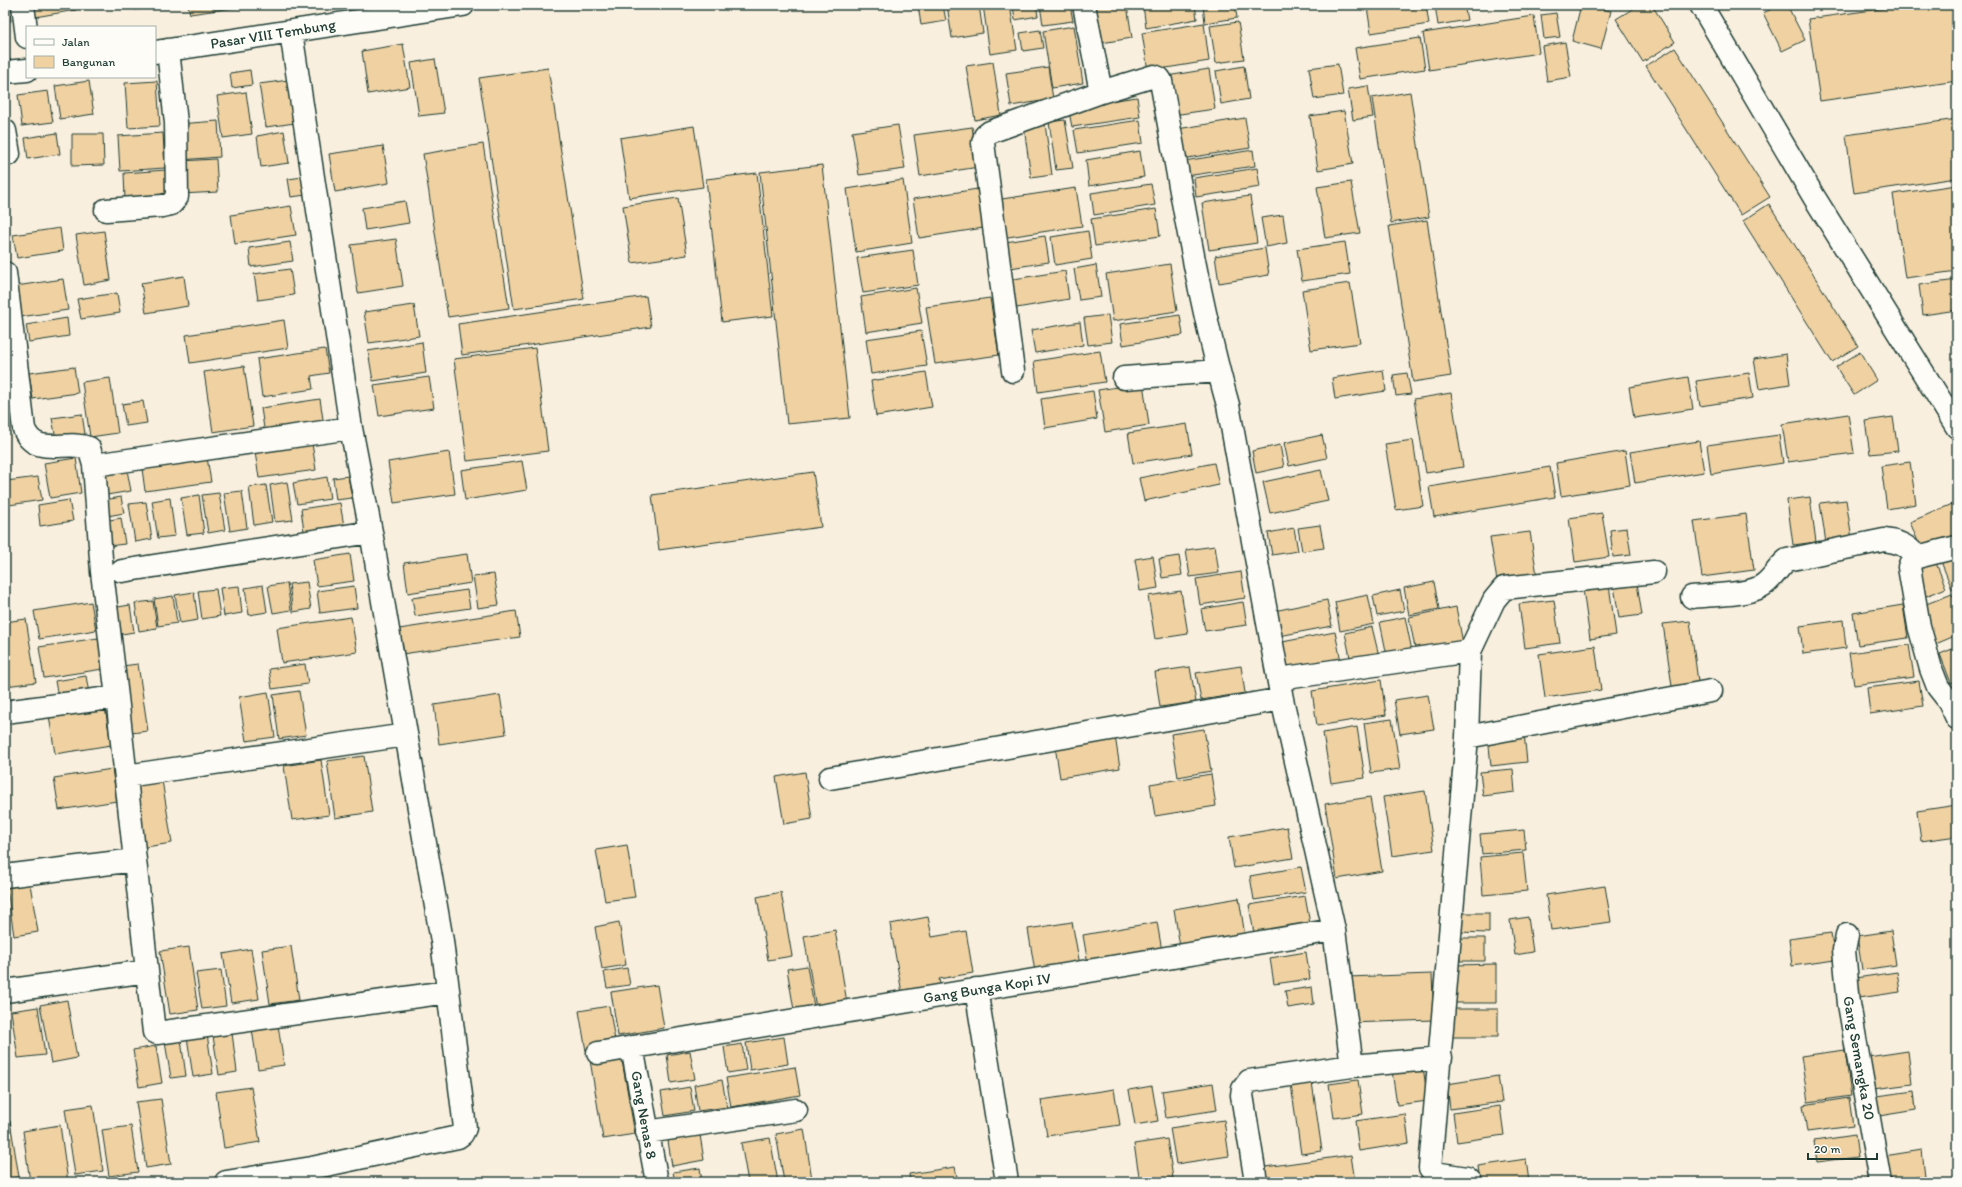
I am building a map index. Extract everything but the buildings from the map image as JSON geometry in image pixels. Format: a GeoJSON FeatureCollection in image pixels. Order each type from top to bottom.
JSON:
{"type":"FeatureCollection","features":[{"type":"Feature","properties":{"kind":"street"},"geometry":{"type":"LineString","coordinates":[[23,5],[26,29]]}},
{"type":"Feature","properties":{"kind":"street","name":"Pasar VIII Tembung"},"geometry":{"type":"LineString","coordinates":[[162,51],[463,5]]}},
{"type":"Feature","properties":{"kind":"street"},"geometry":{"type":"LineString","coordinates":[[1084,5],[1101,92]]}},
{"type":"Feature","properties":{"kind":"street"},"geometry":{"type":"LineString","coordinates":[[1701,5],[1814,197],[1957,427]]}},
{"type":"Feature","properties":{"kind":"street"},"geometry":{"type":"LineString","coordinates":[[226,1182],[312,1168],[458,1137],[462,1134],[465,1128],[447,992],[442,941],[371,532],[351,428],[290,32]]}},
{"type":"Feature","properties":{"kind":"street"},"geometry":{"type":"LineString","coordinates":[[106,210],[162,206],[171,204],[177,197],[176,122],[162,51]]}},
{"type":"Feature","properties":{"kind":"street"},"geometry":{"type":"LineString","coordinates":[[5,72],[26,70]]}},
{"type":"Feature","properties":{"kind":"street"},"geometry":{"type":"LineString","coordinates":[[1014,371],[982,144],[985,136],[990,132],[1101,92],[1154,76],[1159,78],[1161,81],[1191,243],[1218,371],[1228,405],[1281,689],[1334,930],[1352,1066]]}},
{"type":"Feature","properties":{"kind":"street"},"geometry":{"type":"LineString","coordinates":[[5,131],[9,154]]}},
{"type":"Feature","properties":{"kind":"street"},"geometry":{"type":"LineString","coordinates":[[5,273],[24,429],[28,438],[34,444],[58,446],[81,445],[89,448],[94,465],[102,572],[154,1032],[157,1033],[447,992]]}},
{"type":"Feature","properties":{"kind":"street"},"geometry":{"type":"LineString","coordinates":[[1124,378],[1218,371]]}},
{"type":"Feature","properties":{"kind":"street"},"geometry":{"type":"LineString","coordinates":[[94,465],[351,428]]}},
{"type":"Feature","properties":{"kind":"street"},"geometry":{"type":"LineString","coordinates":[[122,571],[371,532]]}},
{"type":"Feature","properties":{"kind":"street"},"geometry":{"type":"LineString","coordinates":[[1692,597],[1759,588],[1769,581],[1778,567],[1787,560],[1884,540],[1897,541],[1908,546],[1917,557]]}},
{"type":"Feature","properties":{"kind":"street"},"geometry":{"type":"LineString","coordinates":[[1957,547],[1917,557],[1912,560],[1909,567],[1919,626],[1938,687],[1949,701],[1957,718]]}},
{"type":"Feature","properties":{"kind":"street"},"geometry":{"type":"LineString","coordinates":[[1470,1181],[1434,1173],[1431,1170],[1468,737],[1470,651],[1494,600],[1504,588],[1654,572]]}},
{"type":"Feature","properties":{"kind":"street"},"geometry":{"type":"LineString","coordinates":[[830,778],[1470,651]]}},
{"type":"Feature","properties":{"kind":"street"},"geometry":{"type":"LineString","coordinates":[[1468,737],[1622,707],[1711,692]]}},
{"type":"Feature","properties":{"kind":"street"},"geometry":{"type":"LineString","coordinates":[[5,712],[117,698]]}},
{"type":"Feature","properties":{"kind":"street"},"geometry":{"type":"LineString","coordinates":[[126,776],[406,735]]}},
{"type":"Feature","properties":{"kind":"street"},"geometry":{"type":"LineString","coordinates":[[5,876],[135,860]]}},
{"type":"Feature","properties":{"kind":"street","name":"Gang Bunga Kopi IV"},"geometry":{"type":"LineString","coordinates":[[598,1053],[1334,930]]}},
{"type":"Feature","properties":{"kind":"street","name":"Gang Semangka 20"},"geometry":{"type":"LineString","coordinates":[[1847,935],[1844,950],[1849,1004],[1880,1182]]}},
{"type":"Feature","properties":{"kind":"street"},"geometry":{"type":"LineString","coordinates":[[5,991],[147,971]]}},
{"type":"Feature","properties":{"kind":"street"},"geometry":{"type":"LineString","coordinates":[[976,989],[1007,1182]]}},
{"type":"Feature","properties":{"kind":"street","name":"Gang Nenas 8"},"geometry":{"type":"LineString","coordinates":[[636,1047],[647,1132],[657,1182]]}},
{"type":"Feature","properties":{"kind":"street"},"geometry":{"type":"LineString","coordinates":[[1256,1182],[1243,1089],[1249,1081],[1352,1066],[1441,1058]]}},
{"type":"Feature","properties":{"kind":"street"},"geometry":{"type":"LineString","coordinates":[[647,1132],[796,1110]]}}]}
